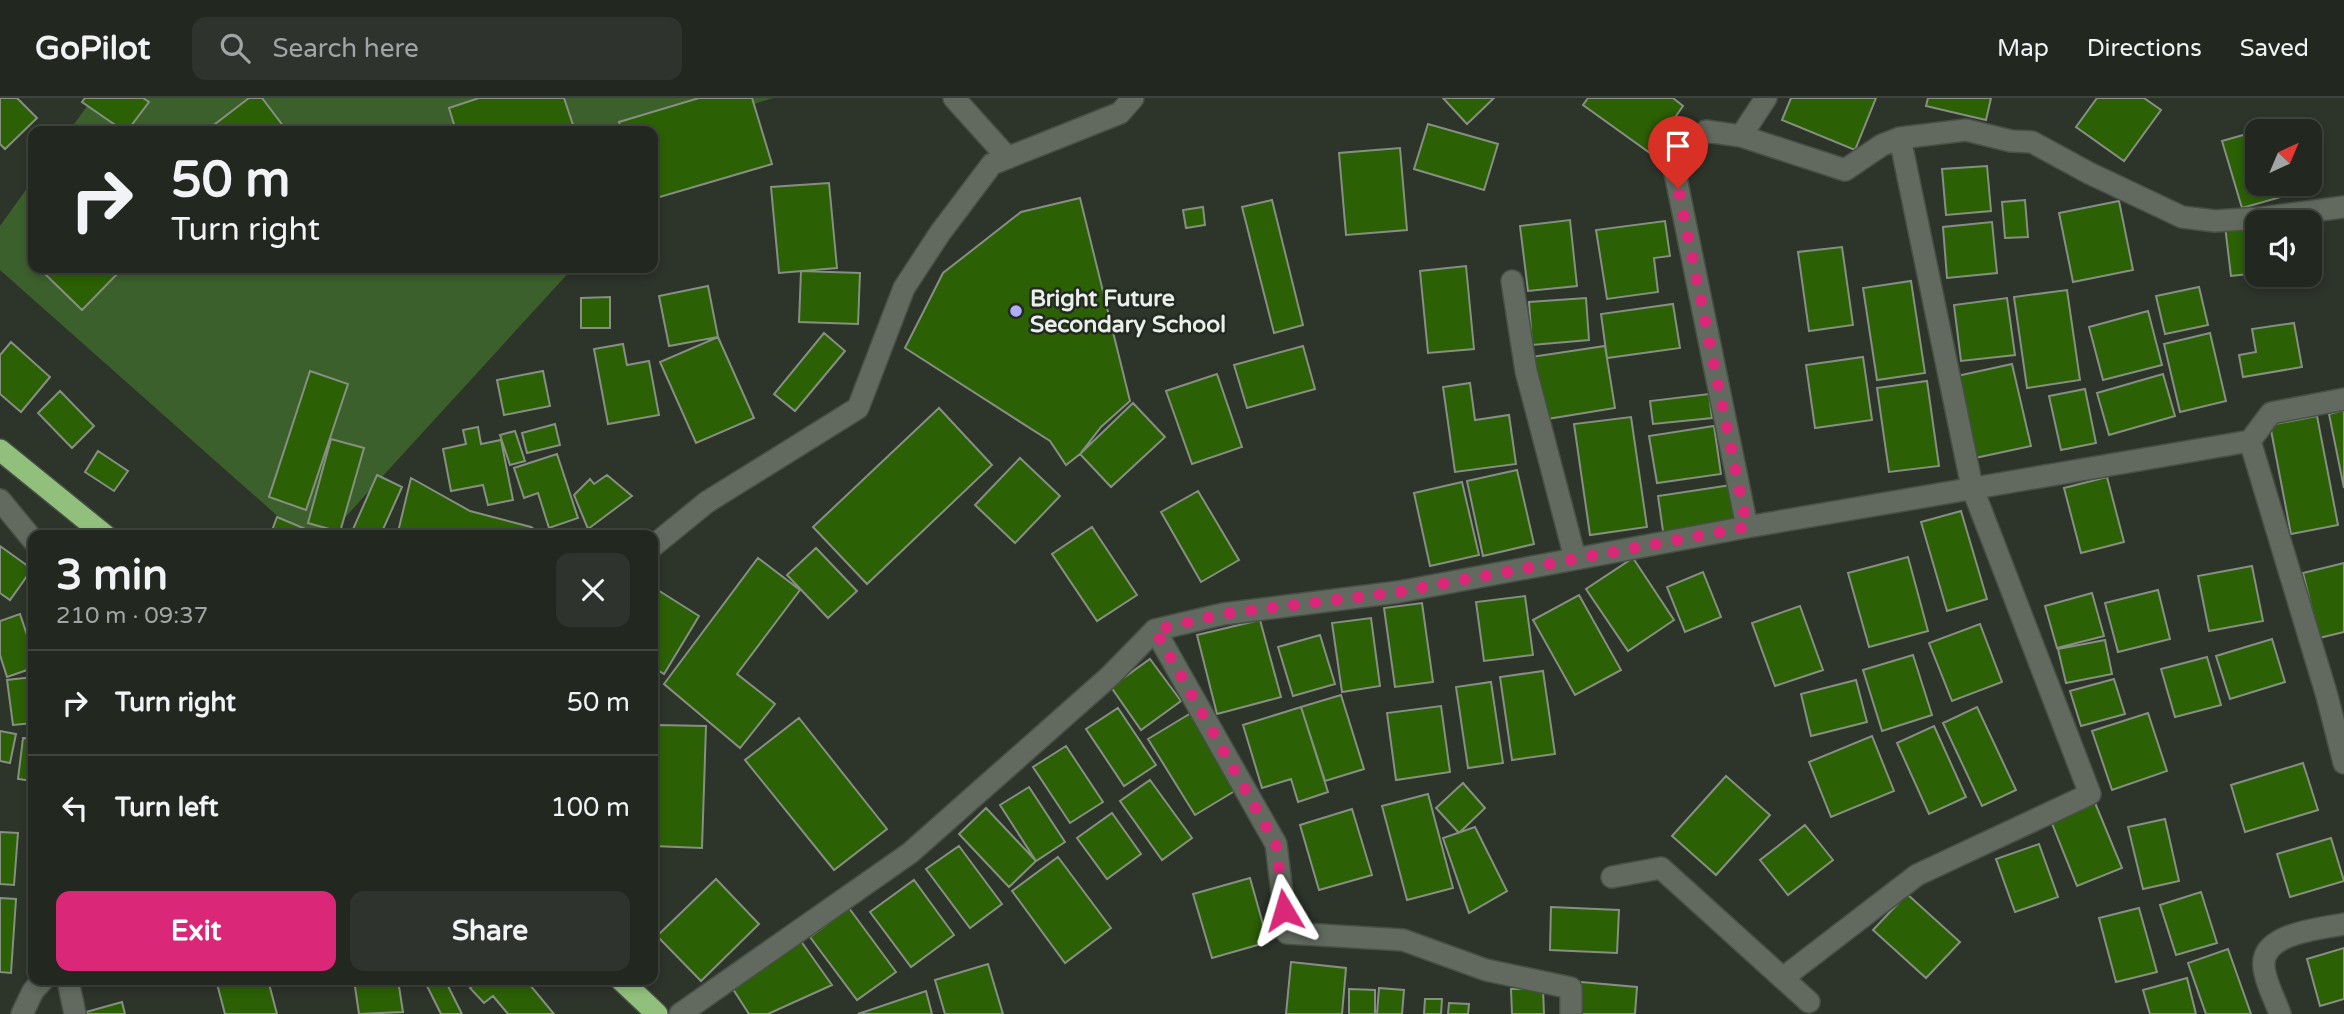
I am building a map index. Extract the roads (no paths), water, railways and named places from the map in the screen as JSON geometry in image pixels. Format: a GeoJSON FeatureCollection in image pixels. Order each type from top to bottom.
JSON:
{"type":"FeatureCollection","features":[{"type":"Feature","properties":{"kind":"highway"},"geometry":{"type":"LineString","coordinates":[[0,450],[99,530]]}},
{"type":"Feature","properties":{"kind":"highway"},"geometry":{"type":"LineString","coordinates":[[626,985],[657,1014]]}},
{"type":"Feature","properties":{"kind":"street"},"geometry":{"type":"LineString","coordinates":[[954,98],[1008,158]]}},
{"type":"Feature","properties":{"kind":"street"},"geometry":{"type":"LineString","coordinates":[[658,542],[707,502],[859,408],[904,288],[940,233],[992,164],[1120,113],[1133,98]]}},
{"type":"Feature","properties":{"kind":"street"},"geometry":{"type":"LineString","coordinates":[[1741,136],[1766,98]]}},
{"type":"Feature","properties":{"kind":"street"},"geometry":{"type":"LineString","coordinates":[[1747,527],[1673,163],[1706,131],[1741,136],[1845,170],[1899,138],[1966,130],[2011,141],[2032,142],[2089,173],[2182,216],[2215,221],[2344,207]]}},
{"type":"Feature","properties":{"kind":"street"},"geometry":{"type":"LineString","coordinates":[[1783,978],[1917,875],[2090,794],[1972,487],[1899,138]]}},
{"type":"Feature","properties":{"kind":"street"},"geometry":{"type":"LineString","coordinates":[[1511,281],[1526,371],[1575,558]]}},
{"type":"Feature","properties":{"kind":"street"},"geometry":{"type":"LineString","coordinates":[[680,1014],[910,853],[1110,676],[1155,630],[1223,614],[1398,592],[1972,487],[2250,441],[2271,413],[2344,399]]}},
{"type":"Feature","properties":{"kind":"street"},"geometry":{"type":"LineString","coordinates":[[2250,441],[2336,694],[2344,763]]}},
{"type":"Feature","properties":{"kind":"street"},"geometry":{"type":"LineString","coordinates":[[0,500],[28,534]]}},
{"type":"Feature","properties":{"kind":"street"},"geometry":{"type":"LineString","coordinates":[[1155,630],[1276,844],[1287,933],[1404,940],[1486,970],[1571,988],[1571,1014]]}},
{"type":"Feature","properties":{"kind":"street"},"geometry":{"type":"LineString","coordinates":[[1612,877],[1661,868],[1809,1002]]}},
{"type":"Feature","properties":{"kind":"street"},"geometry":{"type":"LineString","coordinates":[[2280,1014],[2264,970],[2263,958],[2268,950],[2273,943],[2292,936],[2344,924]]}},
{"type":"Feature","properties":{"kind":"street"},"geometry":{"type":"LineString","coordinates":[[22,1014],[38,985]]}},
{"type":"Feature","properties":{"kind":"street"},"geometry":{"type":"LineString","coordinates":[[69,985],[75,1014]]}},
{"type":"Feature","properties":{"kind":"place","name":"Bright Future Secondary School"},"geometry":{"type":"Point","coordinates":[1016,311]}}]}
